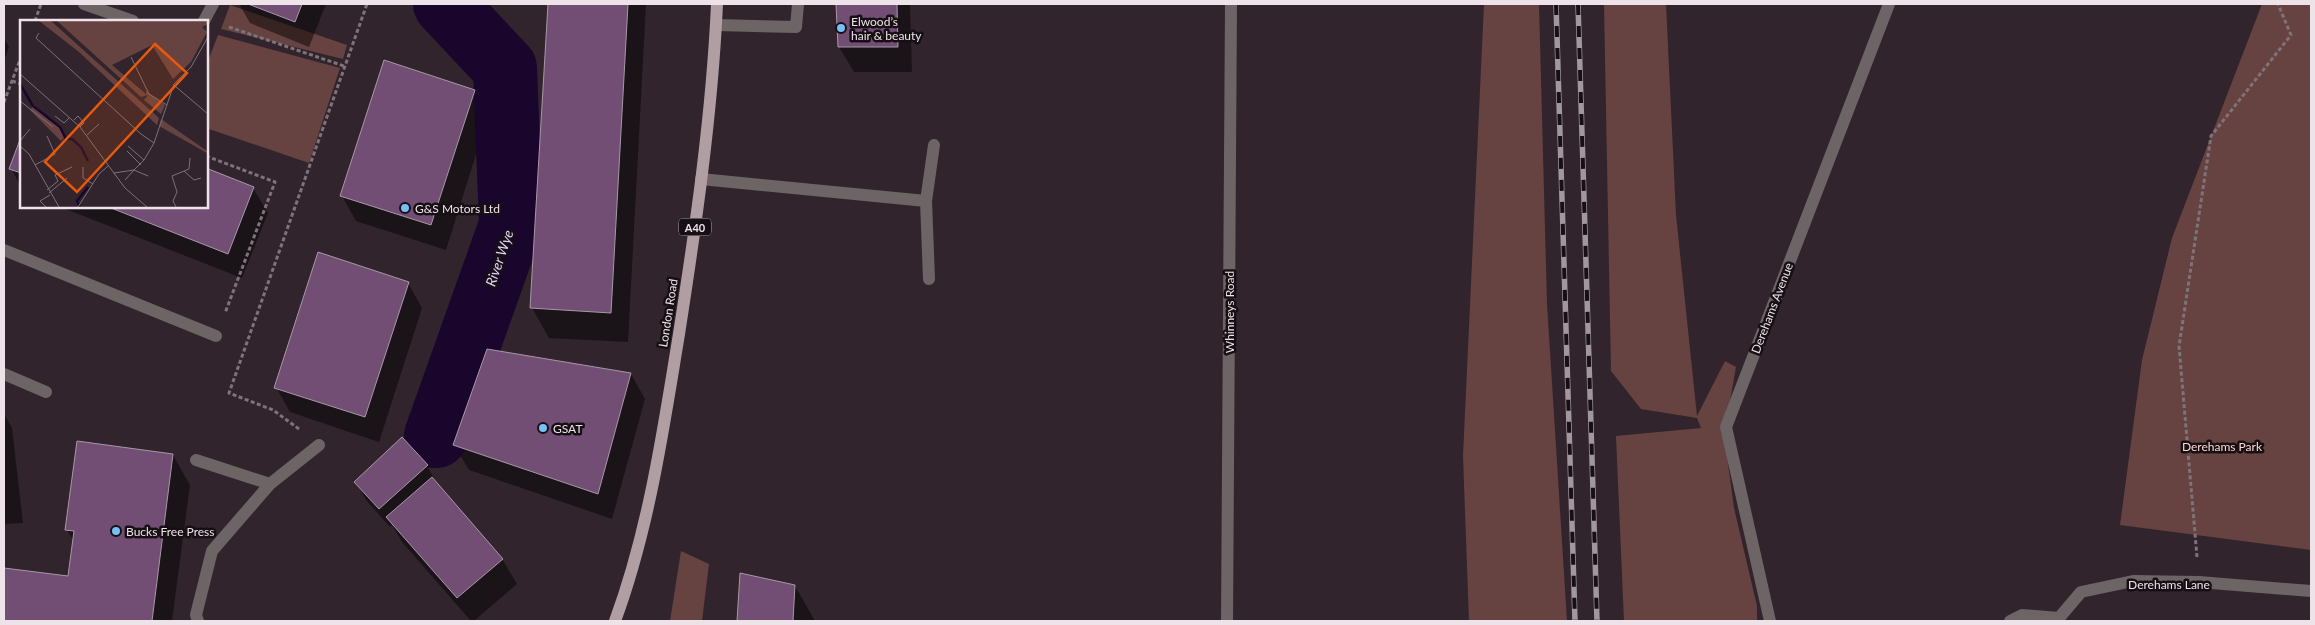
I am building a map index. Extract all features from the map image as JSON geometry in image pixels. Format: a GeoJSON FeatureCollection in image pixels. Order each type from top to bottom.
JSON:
{"type":"FeatureCollection","features":[{"type":"Feature","properties":{"kind":"main road","name":"London Road"},"geometry":{"type":"LineString","coordinates":[[615,621],[630,579],[660,449],[699,204],[717,4]]}},
{"type":"Feature","properties":{"kind":"street"},"geometry":{"type":"LineString","coordinates":[[84,4],[130,20]]}},
{"type":"Feature","properties":{"kind":"street"},"geometry":{"type":"LineString","coordinates":[[204,20],[212,4]]}},
{"type":"Feature","properties":{"kind":"street"},"geometry":{"type":"LineString","coordinates":[[716,25],[796,27],[798,4]]}},
{"type":"Feature","properties":{"kind":"street","name":"Whinneys Road"},"geometry":{"type":"LineString","coordinates":[[1227,621],[1231,4]]}},
{"type":"Feature","properties":{"kind":"street","name":"Derehams Avenue"},"geometry":{"type":"LineString","coordinates":[[1770,621],[1726,427],[1889,4]]}},
{"type":"Feature","properties":{"kind":"street"},"geometry":{"type":"LineString","coordinates":[[929,279],[926,201],[934,146]]}},
{"type":"Feature","properties":{"kind":"street"},"geometry":{"type":"LineString","coordinates":[[701,179],[926,201]]}},
{"type":"Feature","properties":{"kind":"street"},"geometry":{"type":"LineString","coordinates":[[4,250],[216,336]]}},
{"type":"Feature","properties":{"kind":"street"},"geometry":{"type":"LineString","coordinates":[[4,374],[46,392]]}},
{"type":"Feature","properties":{"kind":"street"},"geometry":{"type":"LineString","coordinates":[[198,621],[196,615],[212,551],[270,484],[319,445]]}},
{"type":"Feature","properties":{"kind":"street"},"geometry":{"type":"LineString","coordinates":[[196,460],[270,484]]}},
{"type":"Feature","properties":{"kind":"street","name":"Derehams Lane"},"geometry":{"type":"LineString","coordinates":[[2010,621],[2022,615],[2060,620],[2081,592],[2133,581],[2199,582],[2311,591]]}},
{"type":"Feature","properties":{"kind":"path"},"geometry":{"type":"LineString","coordinates":[[35,20],[41,4]]}},
{"type":"Feature","properties":{"kind":"path"},"geometry":{"type":"LineString","coordinates":[[319,445],[273,410],[230,394],[367,4]]}},
{"type":"Feature","properties":{"kind":"path"},"geometry":{"type":"LineString","coordinates":[[2199,582],[2179,346],[2211,136],[2292,35],[2278,4]]}},
{"type":"Feature","properties":{"kind":"path"},"geometry":{"type":"LineString","coordinates":[[221,26],[236,28],[344,66]]}},
{"type":"Feature","properties":{"kind":"path"},"geometry":{"type":"LineString","coordinates":[[4,102],[20,59]]}},
{"type":"Feature","properties":{"kind":"path"},"geometry":{"type":"LineString","coordinates":[[12,81],[20,84]]}},
{"type":"Feature","properties":{"kind":"path"},"geometry":{"type":"LineString","coordinates":[[208,157],[275,182],[216,336]]}},
{"type":"Feature","properties":{"kind":"green space"},"geometry":{"type":"Polygon","coordinates":[[[1484,4],[1539,4],[1547,304],[1567,621],[1469,621],[1463,456],[1484,4]]]}},
{"type":"Feature","properties":{"kind":"green space"},"geometry":{"type":"Polygon","coordinates":[[[1604,4],[1666,4],[1676,215],[1697,416],[1725,361],[1736,367],[1724,434],[1734,508],[1757,606],[1757,621],[1624,621],[1616,436],[1701,428],[1697,418],[1641,409],[1611,371],[1604,4]]]}},
{"type":"Feature","properties":{"kind":"green space","name":"Derehams Park"},"geometry":{"type":"Polygon","coordinates":[[[2262,4],[2311,4],[2311,550],[2120,525],[2142,360],[2172,238],[2262,4]]]}},
{"type":"Feature","properties":{"kind":"green space"},"geometry":{"type":"Polygon","coordinates":[[[230,5],[347,45],[343,59],[221,29],[230,5]]]}},
{"type":"Feature","properties":{"kind":"green space"},"geometry":{"type":"Polygon","coordinates":[[[218,35],[340,68],[309,163],[208,129],[208,61],[218,35]]]}},
{"type":"Feature","properties":{"kind":"green space"},"geometry":{"type":"Polygon","coordinates":[[[681,551],[709,564],[702,621],[670,621],[681,551]]]}},
{"type":"Feature","properties":{"kind":"building"},"geometry":{"type":"Polygon","coordinates":[[[248,4],[302,4],[295,22],[248,4]]]}},
{"type":"Feature","properties":{"kind":"building"},"geometry":{"type":"Polygon","coordinates":[[[548,4],[628,4],[611,313],[530,308],[548,4]]]}},
{"type":"Feature","properties":{"kind":"building"},"geometry":{"type":"Polygon","coordinates":[[[836,4],[897,4],[898,47],[838,47],[836,4]]]}},
{"type":"Feature","properties":{"kind":"building"},"geometry":{"type":"Polygon","coordinates":[[[384,60],[475,90],[431,225],[340,196],[384,60]]]}},
{"type":"Feature","properties":{"kind":"building"},"geometry":{"type":"Polygon","coordinates":[[[20,140],[20,173],[9,169],[20,140]]]}},
{"type":"Feature","properties":{"kind":"building"},"geometry":{"type":"Polygon","coordinates":[[[208,169],[254,187],[228,254],[111,208],[208,208],[208,169]]]}},
{"type":"Feature","properties":{"kind":"building"},"geometry":{"type":"Polygon","coordinates":[[[318,252],[409,282],[365,417],[274,388],[318,252]]]}},
{"type":"Feature","properties":{"kind":"building"},"geometry":{"type":"Polygon","coordinates":[[[487,349],[631,373],[598,494],[453,445],[487,349]]]}},
{"type":"Feature","properties":{"kind":"building"},"geometry":{"type":"Polygon","coordinates":[[[402,437],[428,465],[379,509],[354,482],[402,437]]]}},
{"type":"Feature","properties":{"kind":"building","name":"Bucks Free Press"},"geometry":{"type":"Polygon","coordinates":[[[77,441],[173,454],[152,621],[4,621],[4,568],[68,576],[74,531],[65,530],[77,441]]]}},
{"type":"Feature","properties":{"kind":"building"},"geometry":{"type":"Polygon","coordinates":[[[432,477],[503,559],[457,598],[386,517],[432,477]]]}},
{"type":"Feature","properties":{"kind":"building"},"geometry":{"type":"Polygon","coordinates":[[[740,573],[795,585],[793,621],[737,621],[740,573]]]}},
{"type":"Feature","properties":{"kind":"waterway","name":"River Wye"},"geometry":{"type":"LineString","coordinates":[[436,436],[511,225],[505,68],[445,4]]}},
{"type":"Feature","properties":{"kind":"railway"},"geometry":{"type":"LineString","coordinates":[[1556,4],[1575,621]]}},
{"type":"Feature","properties":{"kind":"railway"},"geometry":{"type":"LineString","coordinates":[[1578,4],[1597,621]]}},
{"type":"Feature","properties":{"kind":"place","name":"Elwood’s hair & beauty"},"geometry":{"type":"Point","coordinates":[841,28]}},
{"type":"Feature","properties":{"kind":"place","name":"G&S Motors Ltd"},"geometry":{"type":"Point","coordinates":[405,208]}},
{"type":"Feature","properties":{"kind":"place","name":"GSAT"},"geometry":{"type":"Point","coordinates":[543,428]}},
{"type":"Feature","properties":{"kind":"place","name":"Bucks Free Press"},"geometry":{"type":"Point","coordinates":[116,531]}}]}
